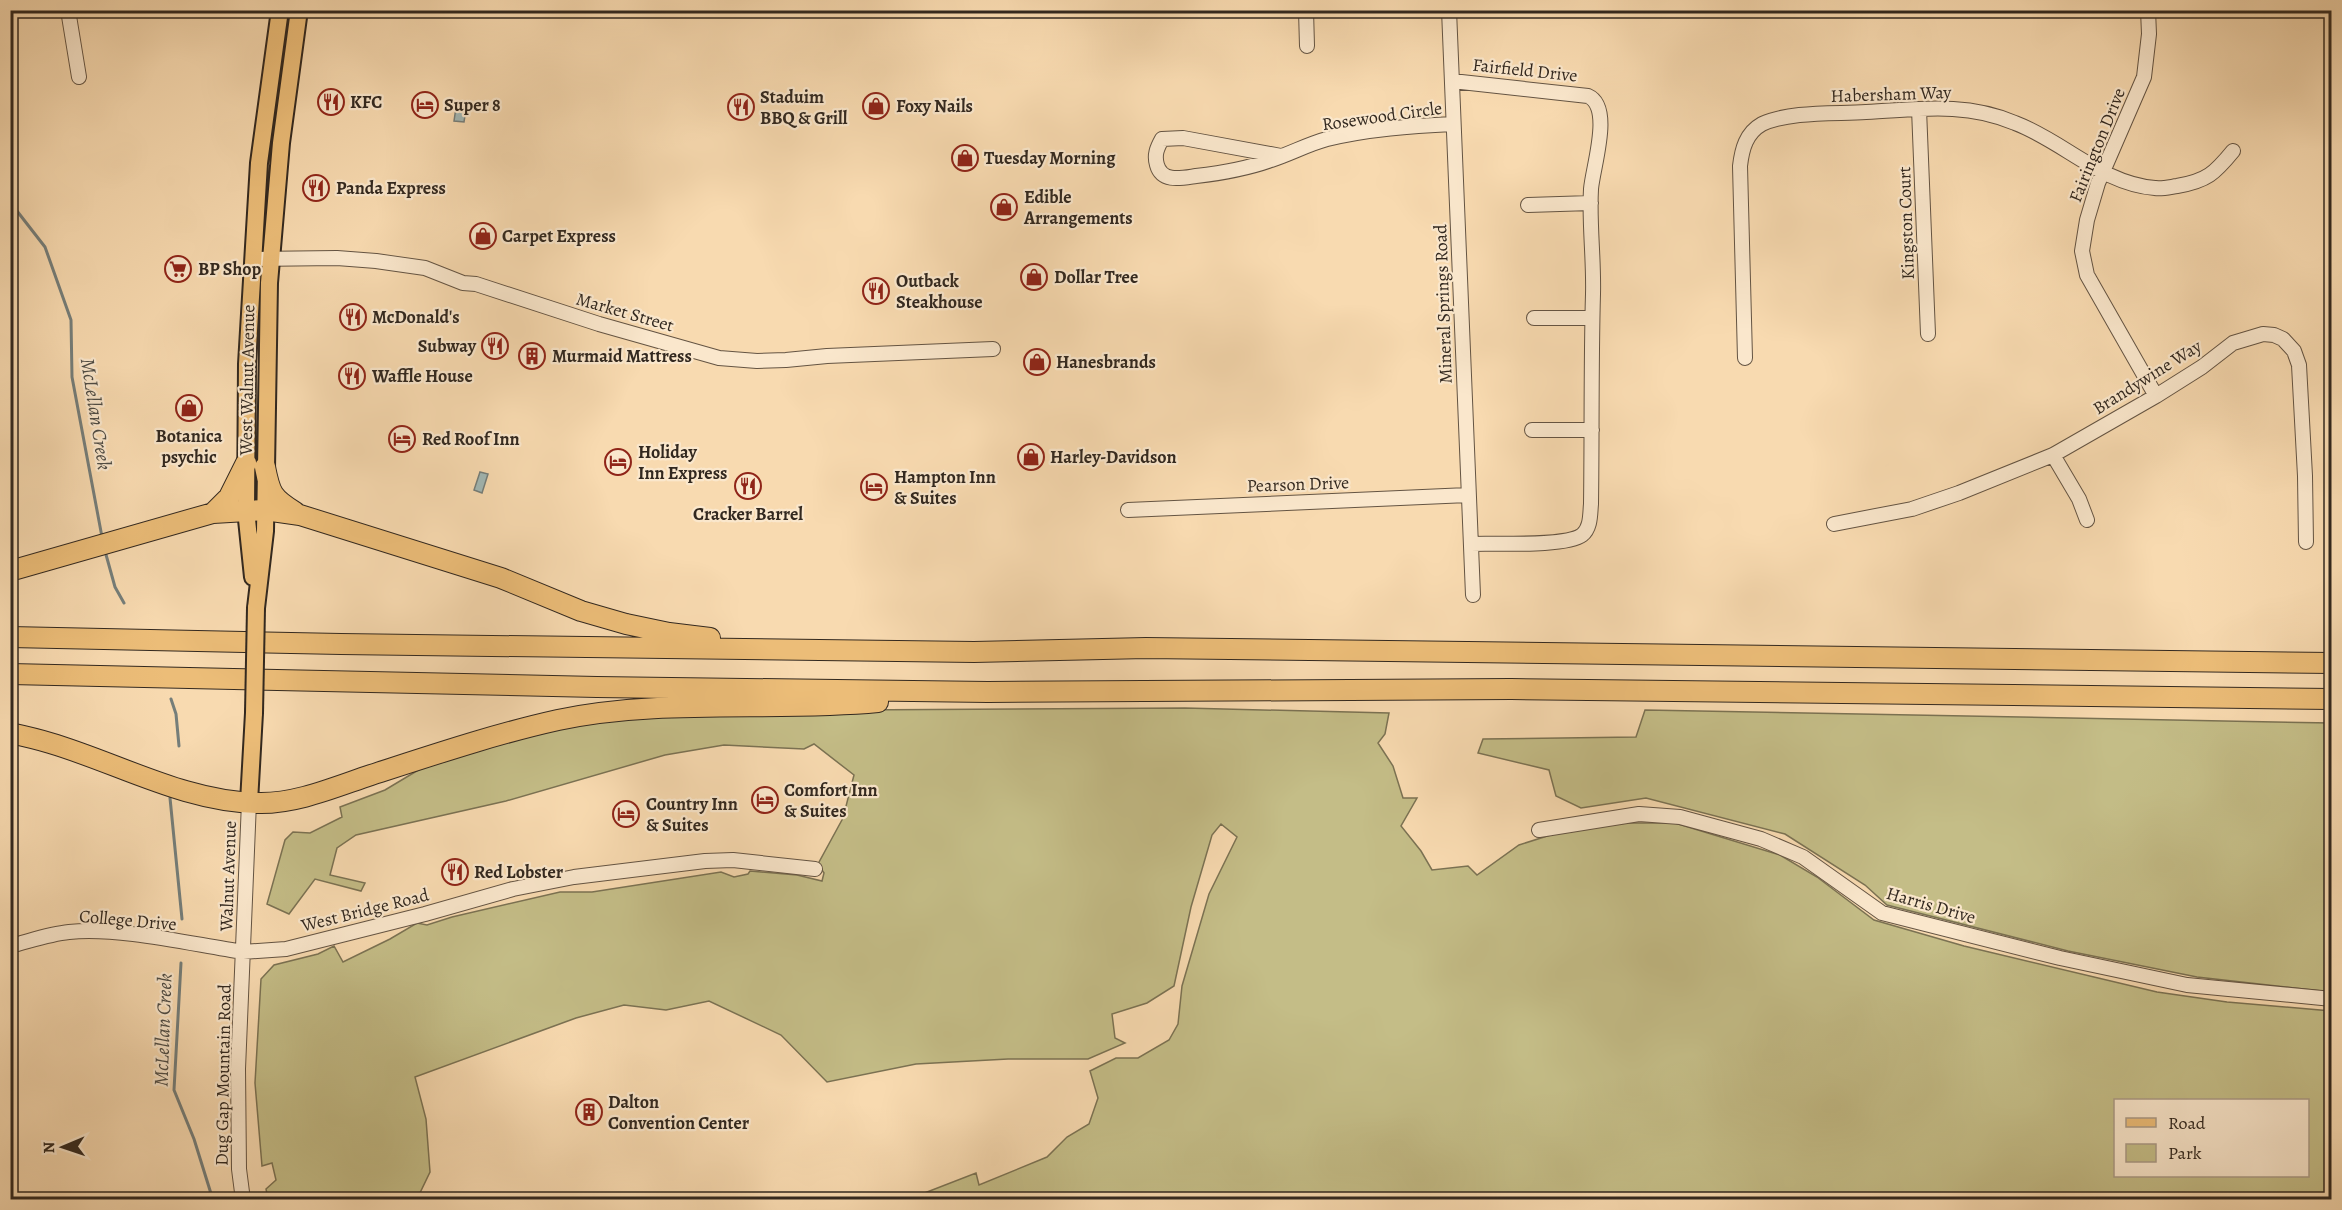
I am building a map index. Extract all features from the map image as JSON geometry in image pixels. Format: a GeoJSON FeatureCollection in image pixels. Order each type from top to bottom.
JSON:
{"type":"FeatureCollection","features":[{"type":"Feature","properties":{"kind":"highway"},"geometry":{"type":"LineString","coordinates":[[213,513],[256,465],[275,499],[300,514]]}},
{"type":"Feature","properties":{"kind":"highway"},"geometry":{"type":"LineString","coordinates":[[10,571],[213,513],[255,510],[300,514],[501,578],[581,611],[648,629],[712,639],[747,650]]}},
{"type":"Feature","properties":{"kind":"highway"},"geometry":{"type":"LineString","coordinates":[[10,637],[747,650],[974,652],[1146,648],[2331,663]]}},
{"type":"Feature","properties":{"kind":"highway"},"geometry":{"type":"LineString","coordinates":[[10,674],[988,693],[1511,689],[2331,699]]}},
{"type":"Feature","properties":{"kind":"highway"},"geometry":{"type":"LineString","coordinates":[[10,733],[51,743],[179,788],[229,801],[273,802],[302,797],[441,753],[561,720],[630,710],[858,704],[988,693]]}},
{"type":"Feature","properties":{"kind":"main road","name":"West Walnut Avenue"},"geometry":{"type":"LineString","coordinates":[[256,465],[247,364],[259,164],[279,10]]}},
{"type":"Feature","properties":{"kind":"main road","name":"West Walnut Avenue"},"geometry":{"type":"LineString","coordinates":[[249,802],[254,713],[256,465],[281,143],[299,10]]}},
{"type":"Feature","properties":{"kind":"street"},"geometry":{"type":"LineString","coordinates":[[68,10],[79,77]]}},
{"type":"Feature","properties":{"kind":"street"},"geometry":{"type":"LineString","coordinates":[[1095,10],[1108,10]]}},
{"type":"Feature","properties":{"kind":"street"},"geometry":{"type":"LineString","coordinates":[[1307,46],[1306,11],[1314,10]]}},
{"type":"Feature","properties":{"kind":"street","name":"Mineral Springs Road"},"geometry":{"type":"LineString","coordinates":[[1449,10],[1473,595]]}},
{"type":"Feature","properties":{"kind":"street","name":"Fairington Drive"},"geometry":{"type":"LineString","coordinates":[[2148,10],[2149,34],[2144,77],[2103,172],[2087,220],[2082,251],[2087,275],[2156,396]]}},
{"type":"Feature","properties":{"kind":"street","name":"Fairfield Drive"},"geometry":{"type":"LineString","coordinates":[[1452,81],[1572,93],[1595,99],[1599,106],[1601,122],[1591,188],[1592,504],[1588,525],[1582,535],[1558,542],[1470,544]]}},
{"type":"Feature","properties":{"kind":"street","name":"Habersham Way"},"geometry":{"type":"LineString","coordinates":[[1745,358],[1740,166],[1742,147],[1752,131],[1763,124],[1788,117],[1919,109],[1972,111],[2016,123],[2103,172],[2134,186],[2158,188],[2206,179],[2233,151]]}},
{"type":"Feature","properties":{"kind":"street","name":"Kingston Court"},"geometry":{"type":"LineString","coordinates":[[1919,109],[1928,334]]}},
{"type":"Feature","properties":{"kind":"street","name":"Rosewood Circle"},"geometry":{"type":"LineString","coordinates":[[1281,156],[1183,138],[1162,140],[1156,150],[1156,163],[1159,171],[1165,176],[1176,178],[1236,171],[1281,156],[1326,139],[1410,126],[1453,124]]}},
{"type":"Feature","properties":{"kind":"street"},"geometry":{"type":"LineString","coordinates":[[1528,205],[1591,203]]}},
{"type":"Feature","properties":{"kind":"street","name":"Market Street"},"geometry":{"type":"LineString","coordinates":[[253,260],[337,258],[425,268],[463,283],[476,284],[599,324],[719,358],[757,361],[792,360],[827,356],[993,349]]}},
{"type":"Feature","properties":{"kind":"street"},"geometry":{"type":"LineString","coordinates":[[1534,318],[1592,318]]}},
{"type":"Feature","properties":{"kind":"street","name":"Brandywine Way"},"geometry":{"type":"LineString","coordinates":[[1834,524],[1912,509],[2053,455],[2156,396],[2202,367],[2233,343],[2263,334],[2283,339],[2294,351],[2299,365],[2306,476],[2306,542]]}},
{"type":"Feature","properties":{"kind":"street"},"geometry":{"type":"LineString","coordinates":[[1532,430],[1592,430]]}},
{"type":"Feature","properties":{"kind":"street"},"geometry":{"type":"LineString","coordinates":[[2053,455],[2079,499],[2086,520]]}},
{"type":"Feature","properties":{"kind":"street","name":"Pearson Drive"},"geometry":{"type":"LineString","coordinates":[[1128,510],[1468,495]]}},
{"type":"Feature","properties":{"kind":"street","name":"Walnut Avenue"},"geometry":{"type":"LineString","coordinates":[[243,952],[249,802]]}},
{"type":"Feature","properties":{"kind":"street","name":"Harris Drive"},"geometry":{"type":"LineString","coordinates":[[1539,830],[1639,814],[1680,817],[1761,839],[1803,856],[1882,913],[2060,958],[2187,985],[2331,999]]}},
{"type":"Feature","properties":{"kind":"street","name":"West Bridge Road"},"geometry":{"type":"LineString","coordinates":[[243,952],[286,949],[521,887],[585,875],[705,861],[733,860],[815,869]]}},
{"type":"Feature","properties":{"kind":"street","name":"College Drive"},"geometry":{"type":"LineString","coordinates":[[10,946],[67,932],[91,931],[127,934],[243,952]]}},
{"type":"Feature","properties":{"kind":"street","name":"Dug Gap Mountain Road"},"geometry":{"type":"LineString","coordinates":[[243,952],[238,1133],[243,1200]]}},
{"type":"Feature","properties":{"kind":"green space"},"geometry":{"type":"Polygon","coordinates":[[[1185,708],[1389,713],[1385,734],[1378,743],[1393,766],[1403,798],[1417,798],[1401,826],[1421,851],[1432,870],[1468,866],[1477,875],[1519,845],[1563,831],[1626,823],[1675,823],[1780,855],[1817,877],[1874,920],[1964,946],[2157,992],[2227,1002],[2331,1011],[2331,1199],[909,1199],[976,1173],[979,1185],[1047,1157],[1067,1137],[1089,1124],[1098,1098],[1090,1071],[1116,1058],[1138,1058],[1169,1040],[1178,1024],[1182,986],[1209,894],[1237,837],[1221,824],[1212,835],[1191,907],[1174,986],[1147,1003],[1112,1014],[1115,1038],[1125,1043],[1088,1059],[1008,1059],[916,1064],[827,1082],[781,1035],[709,1001],[666,1010],[624,1005],[576,1018],[415,1077],[426,1119],[430,1172],[417,1199],[268,1199],[266,1189],[276,1180],[272,1163],[262,1166],[255,1083],[261,979],[274,965],[318,954],[334,946],[343,962],[417,923],[427,925],[560,892],[592,892],[721,872],[734,877],[748,874],[750,871],[797,875],[822,881],[824,873],[818,864],[843,818],[854,775],[814,744],[804,749],[724,745],[665,755],[506,801],[356,835],[337,848],[330,875],[365,883],[361,891],[315,879],[289,914],[267,904],[285,840],[293,832],[310,833],[342,817],[340,807],[385,790],[420,769],[553,725],[678,711],[1185,708]]]}},
{"type":"Feature","properties":{"kind":"green space"},"geometry":{"type":"Polygon","coordinates":[[[1645,710],[2331,723],[2331,992],[2197,977],[2068,951],[1887,905],[1865,885],[1785,834],[1646,798],[1581,808],[1556,796],[1549,770],[1478,753],[1483,739],[1636,737],[1645,710]]]}},
{"type":"Feature","properties":{"kind":"water"},"geometry":{"type":"Polygon","coordinates":[[[457,101],[467,103],[464,122],[454,121],[457,101]]]}},
{"type":"Feature","properties":{"kind":"water"},"geometry":{"type":"Polygon","coordinates":[[[480,472],[488,474],[482,493],[474,490],[480,472]]]}},
{"type":"Feature","properties":{"kind":"waterway","name":"McLellan Creek"},"geometry":{"type":"LineString","coordinates":[[10,202],[45,247],[71,320],[72,377],[102,537]]}},
{"type":"Feature","properties":{"kind":"waterway","name":"McLellan Creek"},"geometry":{"type":"LineString","coordinates":[[105,551],[115,587],[124,603]]}},
{"type":"Feature","properties":{"kind":"waterway","name":"McLellan Creek"},"geometry":{"type":"LineString","coordinates":[[171,699],[176,714],[179,746]]}},
{"type":"Feature","properties":{"kind":"waterway","name":"McLellan Creek"},"geometry":{"type":"LineString","coordinates":[[170,798],[182,919]]}},
{"type":"Feature","properties":{"kind":"waterway","name":"McLellan Creek"},"geometry":{"type":"LineString","coordinates":[[181,963],[174,1090],[194,1139],[213,1200]]}},
{"type":"Feature","properties":{"kind":"place","name":"KFC"},"geometry":{"type":"Point","coordinates":[331,102]}},
{"type":"Feature","properties":{"kind":"place","name":"Super 8"},"geometry":{"type":"Point","coordinates":[425,105]}},
{"type":"Feature","properties":{"kind":"place","name":"Foxy Nails"},"geometry":{"type":"Point","coordinates":[876,106]}},
{"type":"Feature","properties":{"kind":"place","name":"Staduim BBQ & Grill"},"geometry":{"type":"Point","coordinates":[741,107]}},
{"type":"Feature","properties":{"kind":"place","name":"Tuesday Morning"},"geometry":{"type":"Point","coordinates":[965,158]}},
{"type":"Feature","properties":{"kind":"place","name":"Panda Express"},"geometry":{"type":"Point","coordinates":[316,188]}},
{"type":"Feature","properties":{"kind":"place","name":"Edible Arrangements"},"geometry":{"type":"Point","coordinates":[1004,207]}},
{"type":"Feature","properties":{"kind":"place","name":"Carpet Express"},"geometry":{"type":"Point","coordinates":[483,236]}},
{"type":"Feature","properties":{"kind":"place","name":"BP Shop"},"geometry":{"type":"Point","coordinates":[178,269]}},
{"type":"Feature","properties":{"kind":"place","name":"Dollar Tree"},"geometry":{"type":"Point","coordinates":[1034,277]}},
{"type":"Feature","properties":{"kind":"place","name":"Outback Steakhouse"},"geometry":{"type":"Point","coordinates":[876,291]}},
{"type":"Feature","properties":{"kind":"place","name":"McDonald's"},"geometry":{"type":"Point","coordinates":[353,317]}},
{"type":"Feature","properties":{"kind":"place","name":"Subway"},"geometry":{"type":"Point","coordinates":[495,346]}},
{"type":"Feature","properties":{"kind":"place","name":"Murmaid Mattress"},"geometry":{"type":"Point","coordinates":[532,356]}},
{"type":"Feature","properties":{"kind":"place","name":"Hanesbrands"},"geometry":{"type":"Point","coordinates":[1037,362]}},
{"type":"Feature","properties":{"kind":"place","name":"Waffle House"},"geometry":{"type":"Point","coordinates":[352,376]}},
{"type":"Feature","properties":{"kind":"place","name":"Botanica psychic"},"geometry":{"type":"Point","coordinates":[189,408]}},
{"type":"Feature","properties":{"kind":"place","name":"Red Roof Inn"},"geometry":{"type":"Point","coordinates":[402,439]}},
{"type":"Feature","properties":{"kind":"place","name":"Harley-Davidson"},"geometry":{"type":"Point","coordinates":[1031,457]}},
{"type":"Feature","properties":{"kind":"place","name":"Holiday Inn Express"},"geometry":{"type":"Point","coordinates":[618,462]}},
{"type":"Feature","properties":{"kind":"place","name":"Cracker Barrel"},"geometry":{"type":"Point","coordinates":[748,486]}},
{"type":"Feature","properties":{"kind":"place","name":"Hampton Inn & Suites"},"geometry":{"type":"Point","coordinates":[874,487]}},
{"type":"Feature","properties":{"kind":"place","name":"Comfort Inn & Suites"},"geometry":{"type":"Point","coordinates":[765,800]}},
{"type":"Feature","properties":{"kind":"place","name":"Country Inn & Suites"},"geometry":{"type":"Point","coordinates":[626,814]}},
{"type":"Feature","properties":{"kind":"place","name":"Red Lobster"},"geometry":{"type":"Point","coordinates":[455,872]}},
{"type":"Feature","properties":{"kind":"place","name":"Dalton Convention Center"},"geometry":{"type":"Point","coordinates":[589,1112]}}]}
